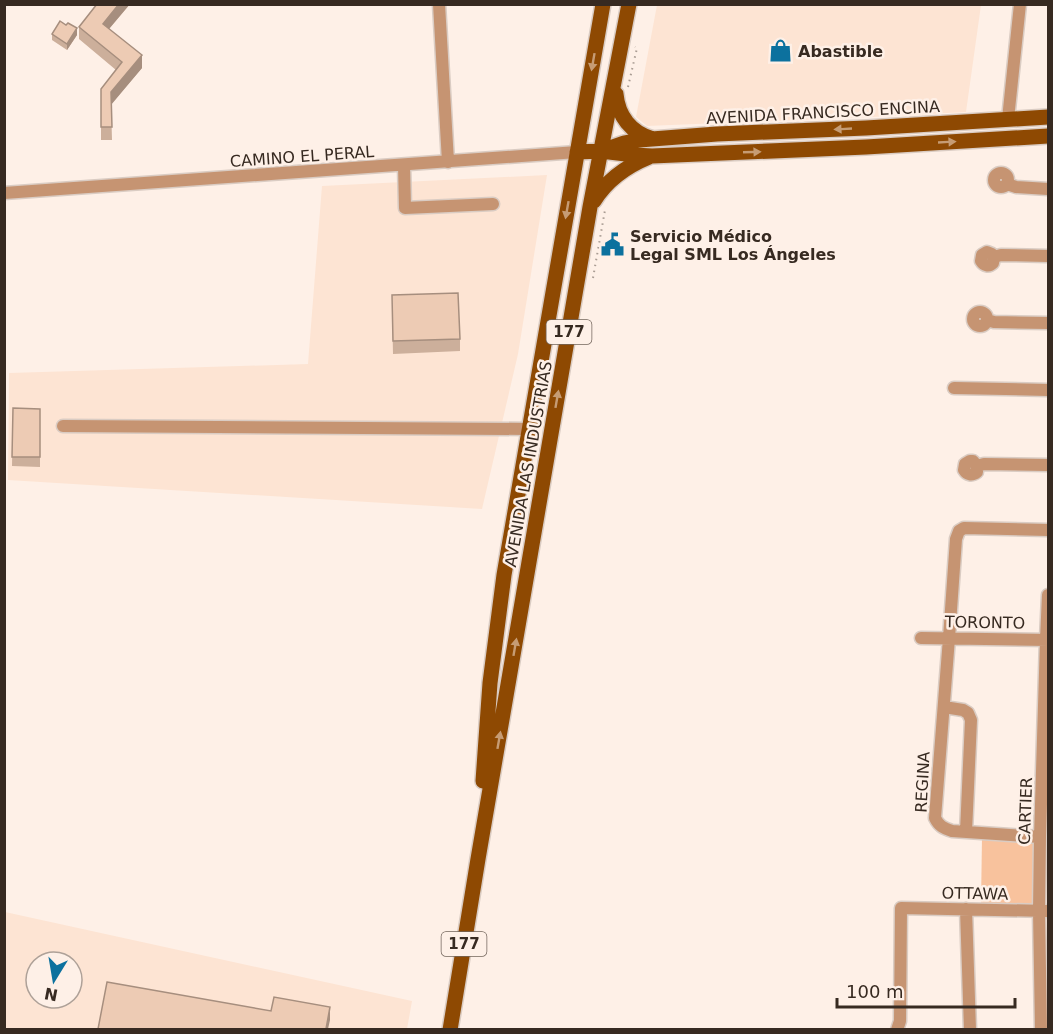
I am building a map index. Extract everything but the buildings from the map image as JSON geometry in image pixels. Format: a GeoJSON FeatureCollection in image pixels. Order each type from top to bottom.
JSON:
{"type":"FeatureCollection","features":[{"type":"Feature","properties":{"kind":"main road","name":"AVENIDA LAS INDUSTRIAS"},"geometry":{"type":"LineString","coordinates":[[478,859],[487,716],[495,636],[603,4]]}},
{"type":"Feature","properties":{"kind":"main road","name":"AVENIDA LAS INDUSTRIAS"},"geometry":{"type":"LineString","coordinates":[[450,1029],[590,207],[629,4]]}},
{"type":"Feature","properties":{"kind":"main road"},"geometry":{"type":"LineString","coordinates":[[614,85],[618,108],[626,121],[639,133],[656,139]]}},
{"type":"Feature","properties":{"kind":"main road","name":"AVENIDA FRANCISCO ENCINA"},"geometry":{"type":"LineString","coordinates":[[601,151],[639,140],[1048,117]]}},
{"type":"Feature","properties":{"kind":"main road"},"geometry":{"type":"LineString","coordinates":[[866,128],[866,147]]}},
{"type":"Feature","properties":{"kind":"main road"},"geometry":{"type":"LineString","coordinates":[[717,135],[717,153]]}},
{"type":"Feature","properties":{"kind":"main road","name":"AVENIDA FRANCISCO ENCINA"},"geometry":{"type":"LineString","coordinates":[[577,152],[601,151],[652,156],[866,147],[1048,136]]}},
{"type":"Feature","properties":{"kind":"main road"},"geometry":{"type":"LineString","coordinates":[[590,207],[613,178],[632,165],[652,156]]}},
{"type":"Feature","properties":{"kind":"street"},"geometry":{"type":"LineString","coordinates":[[439,4],[448,162]]}},
{"type":"Feature","properties":{"kind":"street"},"geometry":{"type":"LineString","coordinates":[[1008,119],[1020,4]]}},
{"type":"Feature","properties":{"kind":"street","name":"CAMINO EL PERAL"},"geometry":{"type":"LineString","coordinates":[[4,193],[577,152]]}},
{"type":"Feature","properties":{"kind":"street"},"geometry":{"type":"LineString","coordinates":[[404,165],[405,207],[493,204]]}},
{"type":"Feature","properties":{"kind":"street"},"geometry":{"type":"LineString","coordinates":[[1007,184],[1016,187],[1048,189]]}},
{"type":"Feature","properties":{"kind":"street"},"geometry":{"type":"LineString","coordinates":[[994,257],[1001,255],[1048,256]]}},
{"type":"Feature","properties":{"kind":"street"},"geometry":{"type":"LineString","coordinates":[[987,320],[1048,322]]}},
{"type":"Feature","properties":{"kind":"street"},"geometry":{"type":"LineString","coordinates":[[954,388],[1048,390]]}},
{"type":"Feature","properties":{"kind":"street"},"geometry":{"type":"LineString","coordinates":[[63,426],[529,429]]}},
{"type":"Feature","properties":{"kind":"street"},"geometry":{"type":"LineString","coordinates":[[977,466],[984,464],[1048,465]]}},
{"type":"Feature","properties":{"kind":"street","name":"REGINA"},"geometry":{"type":"LineString","coordinates":[[1040,837],[952,831],[943,828],[935,818],[958,531],[964,528],[1048,530]]}},
{"type":"Feature","properties":{"kind":"street","name":"CARTIER"},"geometry":{"type":"LineString","coordinates":[[1041,1029],[1044,911],[1040,837],[1046,772],[1048,595]]}},
{"type":"Feature","properties":{"kind":"street","name":"TORONTO"},"geometry":{"type":"LineString","coordinates":[[921,638],[1047,640]]}},
{"type":"Feature","properties":{"kind":"street"},"geometry":{"type":"LineString","coordinates":[[944,707],[969,713],[966,832]]}},
{"type":"Feature","properties":{"kind":"street","name":"OTTAWA"},"geometry":{"type":"LineString","coordinates":[[897,1029],[900,1021],[901,908],[1044,911]]}},
{"type":"Feature","properties":{"kind":"street"},"geometry":{"type":"LineString","coordinates":[[966,909],[970,1029]]}},
{"type":"Feature","properties":{"kind":"path"},"geometry":{"type":"LineString","coordinates":[[592,282],[606,201]]}},
{"type":"Feature","properties":{"kind":"shaded area"},"geometry":{"type":"Polygon","coordinates":[[[657,5],[981,5],[966,112],[647,126],[636,117],[657,5]]]}},
{"type":"Feature","properties":{"kind":"shaded area"},"geometry":{"type":"Polygon","coordinates":[[[547,175],[518,354],[482,509],[8,480],[9,373],[308,364],[322,186],[547,175]]]}},
{"type":"Feature","properties":{"kind":"shaded area"},"geometry":{"type":"Polygon","coordinates":[[[982,836],[1038,840],[1037,906],[981,905],[982,836]]]}},
{"type":"Feature","properties":{"kind":"shaded area"},"geometry":{"type":"Polygon","coordinates":[[[5,912],[412,1001],[407,1029],[5,1030],[5,912]]]}},
{"type":"Feature","properties":{"kind":"place","name":"Abastible"},"geometry":{"type":"Point","coordinates":[780,51]}},
{"type":"Feature","properties":{"kind":"place","name":"Servicio Médico Legal SML Los Ángeles"},"geometry":{"type":"Point","coordinates":[612,245]}}]}
